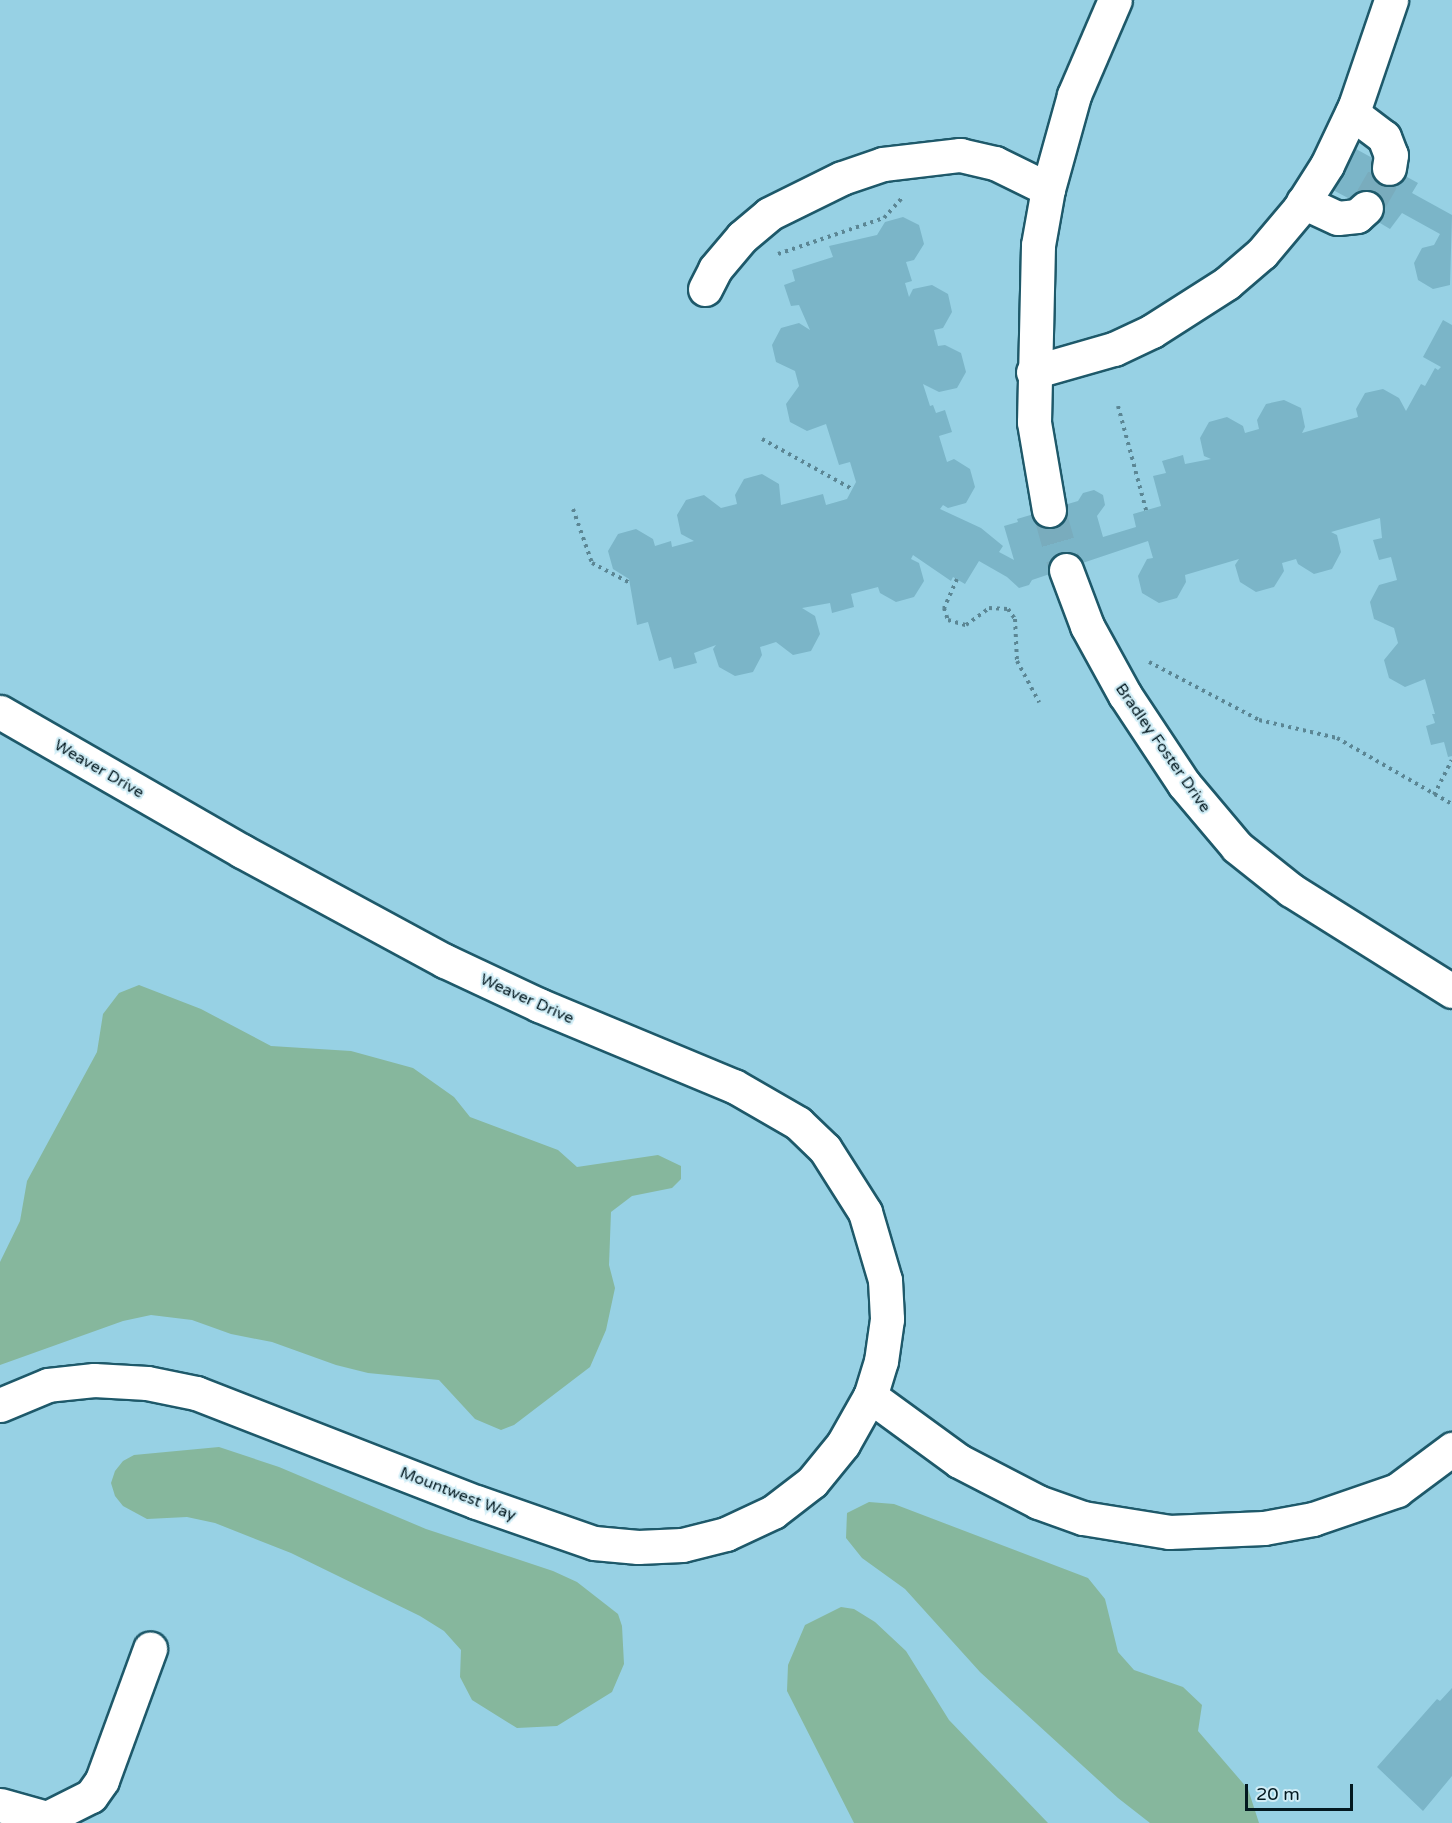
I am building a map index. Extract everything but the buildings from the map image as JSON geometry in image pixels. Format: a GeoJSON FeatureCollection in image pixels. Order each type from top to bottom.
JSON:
{"type":"FeatureCollection","features":[{"type":"Feature","properties":{"kind":"street"},"geometry":{"type":"LineString","coordinates":[[1049,510],[1035,425],[1033,372],[1038,244],[1048,189],[1074,95],[1115,0]]}},
{"type":"Feature","properties":{"kind":"street"},"geometry":{"type":"LineString","coordinates":[[1033,372],[1114,349],[1190,309],[1262,253],[1303,202],[1327,165],[1352,113],[1391,0]]}},
{"type":"Feature","properties":{"kind":"street"},"geometry":{"type":"LineString","coordinates":[[1352,113],[1384,137],[1391,155],[1389,168]]}},
{"type":"Feature","properties":{"kind":"street"},"geometry":{"type":"LineString","coordinates":[[705,289],[715,269],[742,237],[770,214],[821,188],[883,165],[960,155],[994,163],[1048,189]]}},
{"type":"Feature","properties":{"kind":"street"},"geometry":{"type":"LineString","coordinates":[[1303,202],[1338,218],[1357,216],[1366,208]]}},
{"type":"Feature","properties":{"kind":"street","name":"Bradley Foster Drive"},"geometry":{"type":"LineString","coordinates":[[1066,570],[1087,626],[1125,695],[1184,784],[1238,847],[1291,890],[1452,991]]}},
{"type":"Feature","properties":{"kind":"street","name":"Weaver Drive"},"geometry":{"type":"LineString","coordinates":[[0,712],[242,851],[445,961],[539,1005],[734,1086],[798,1123],[847,1178],[877,1245],[885,1280],[887,1319],[881,1361],[870,1396]]}},
{"type":"Feature","properties":{"kind":"street","name":"Mountwest Way"},"geometry":{"type":"LineString","coordinates":[[0,1405],[48,1385],[94,1380],[147,1383],[196,1393],[549,1529],[594,1543],[638,1547],[682,1545],[704,1540],[773,1512],[818,1474],[843,1444],[870,1396]]}},
{"type":"Feature","properties":{"kind":"street"},"geometry":{"type":"LineString","coordinates":[[870,1396],[959,1461],[1038,1502],[1083,1518],[1169,1532],[1264,1528],[1322,1516],[1397,1490],[1452,1449]]}},
{"type":"Feature","properties":{"kind":"street"},"geometry":{"type":"LineString","coordinates":[[0,1805],[47,1818],[76,1807],[91,1796],[102,1780],[150,1649]]}},
{"type":"Feature","properties":{"kind":"path"},"geometry":{"type":"LineString","coordinates":[[771,255],[838,236],[884,218],[904,194]]}},
{"type":"Feature","properties":{"kind":"path"},"geometry":{"type":"LineString","coordinates":[[838,236],[840,243]]}},
{"type":"Feature","properties":{"kind":"path"},"geometry":{"type":"LineString","coordinates":[[1118,406],[1146,510]]}},
{"type":"Feature","properties":{"kind":"path"},"geometry":{"type":"LineString","coordinates":[[762,439],[852,489]]}},
{"type":"Feature","properties":{"kind":"path"},"geometry":{"type":"LineString","coordinates":[[573,509],[592,563],[630,584]]}},
{"type":"Feature","properties":{"kind":"path"},"geometry":{"type":"LineString","coordinates":[[957,579],[944,608],[948,620],[966,625],[989,608],[1008,609],[1015,620],[1017,661],[1039,702]]}},
{"type":"Feature","properties":{"kind":"path"},"geometry":{"type":"LineString","coordinates":[[1145,657],[1158,669],[1259,720],[1337,738],[1452,804]]}},
{"type":"Feature","properties":{"kind":"path"},"geometry":{"type":"LineString","coordinates":[[1434,795],[1452,760]]}},
{"type":"Feature","properties":{"kind":"green space"},"geometry":{"type":"Polygon","coordinates":[[[139,985],[201,1009],[271,1046],[351,1051],[413,1068],[454,1097],[470,1117],[558,1150],[577,1167],[658,1155],[681,1166],[681,1179],[672,1188],[632,1196],[611,1212],[609,1265],[615,1288],[606,1330],[590,1367],[514,1425],[501,1430],[475,1419],[439,1380],[368,1373],[336,1365],[272,1342],[231,1334],[192,1320],[151,1315],[123,1321],[0,1365],[0,1262],[20,1221],[27,1181],[97,1052],[103,1014],[119,993],[139,985]]]}},
{"type":"Feature","properties":{"kind":"green space"},"geometry":{"type":"Polygon","coordinates":[[[219,1447],[279,1467],[426,1529],[553,1571],[577,1582],[618,1614],[622,1626],[624,1664],[612,1692],[557,1726],[517,1728],[472,1700],[460,1677],[461,1650],[444,1631],[420,1616],[291,1553],[215,1523],[187,1517],[147,1519],[123,1506],[115,1496],[111,1483],[115,1471],[123,1461],[134,1455],[219,1447]]]}},
{"type":"Feature","properties":{"kind":"green space"},"geometry":{"type":"Polygon","coordinates":[[[869,1502],[894,1504],[1088,1578],[1105,1599],[1118,1652],[1134,1670],[1183,1687],[1202,1705],[1198,1731],[1248,1789],[1259,1823],[1150,1823],[1118,1798],[980,1672],[905,1589],[862,1558],[846,1538],[847,1513],[869,1502]]]}},
{"type":"Feature","properties":{"kind":"green space"},"geometry":{"type":"Polygon","coordinates":[[[841,1607],[854,1609],[875,1622],[906,1651],[949,1720],[1048,1823],[854,1823],[787,1691],[788,1665],[805,1625],[841,1607]]]}},
{"type":"Feature","properties":{"kind":"tunnel"},"geometry":{"type":"LineString","coordinates":[[1366,208],[1389,168]]}},
{"type":"Feature","properties":{"kind":"tunnel"},"geometry":{"type":"LineString","coordinates":[[1049,510],[1066,570]]}}]}
